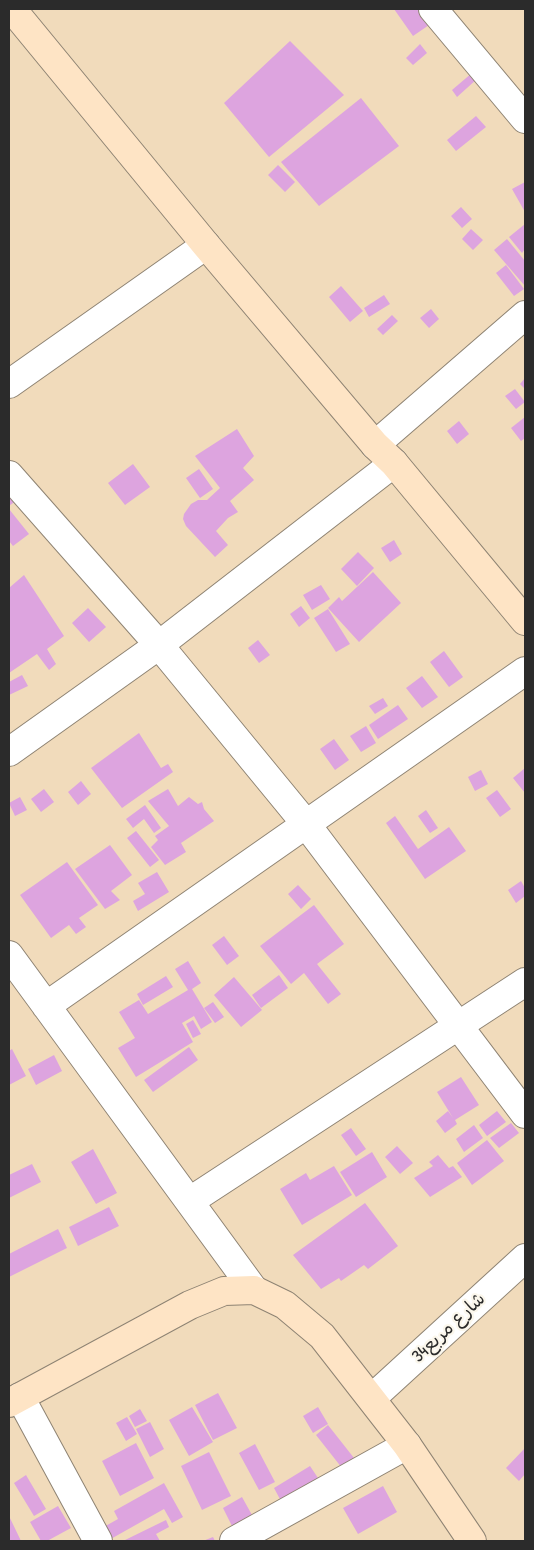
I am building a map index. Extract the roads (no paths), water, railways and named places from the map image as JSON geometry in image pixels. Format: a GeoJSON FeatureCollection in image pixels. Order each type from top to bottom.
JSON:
{"type":"FeatureCollection","features":[{"type":"Feature","properties":{"kind":"main road"},"geometry":{"type":"LineString","coordinates":[[14,19],[525,621]]}},
{"type":"Feature","properties":{"kind":"main road"},"geometry":{"type":"LineString","coordinates":[[14,1400],[190,1305],[224,1291],[254,1290],[286,1305],[322,1336],[407,1445],[472,1541]]}},
{"type":"Feature","properties":{"kind":"street"},"geometry":{"type":"LineString","coordinates":[[433,9],[525,119]]}},
{"type":"Feature","properties":{"kind":"street"},"geometry":{"type":"LineString","coordinates":[[9,384],[206,245]]}},
{"type":"Feature","properties":{"kind":"street"},"geometry":{"type":"LineString","coordinates":[[9,752],[159,645],[385,454],[525,315]]}},
{"type":"Feature","properties":{"kind":"street"},"geometry":{"type":"LineString","coordinates":[[9,475],[159,645],[306,824],[525,1114]]}},
{"type":"Feature","properties":{"kind":"street"},"geometry":{"type":"LineString","coordinates":[[46,1006],[525,671]]}},
{"type":"Feature","properties":{"kind":"street"},"geometry":{"type":"LineString","coordinates":[[9,955],[254,1290]]}},
{"type":"Feature","properties":{"kind":"street"},"geometry":{"type":"LineString","coordinates":[[190,1201],[525,982]]}},
{"type":"Feature","properties":{"kind":"street","name":"شارع مربع34"},"geometry":{"type":"LineString","coordinates":[[372,1398],[525,1258]]}},
{"type":"Feature","properties":{"kind":"street"},"geometry":{"type":"LineString","coordinates":[[14,1400],[98,1541]]}},
{"type":"Feature","properties":{"kind":"street"},"geometry":{"type":"LineString","coordinates":[[234,1541],[407,1445]]}}]}
